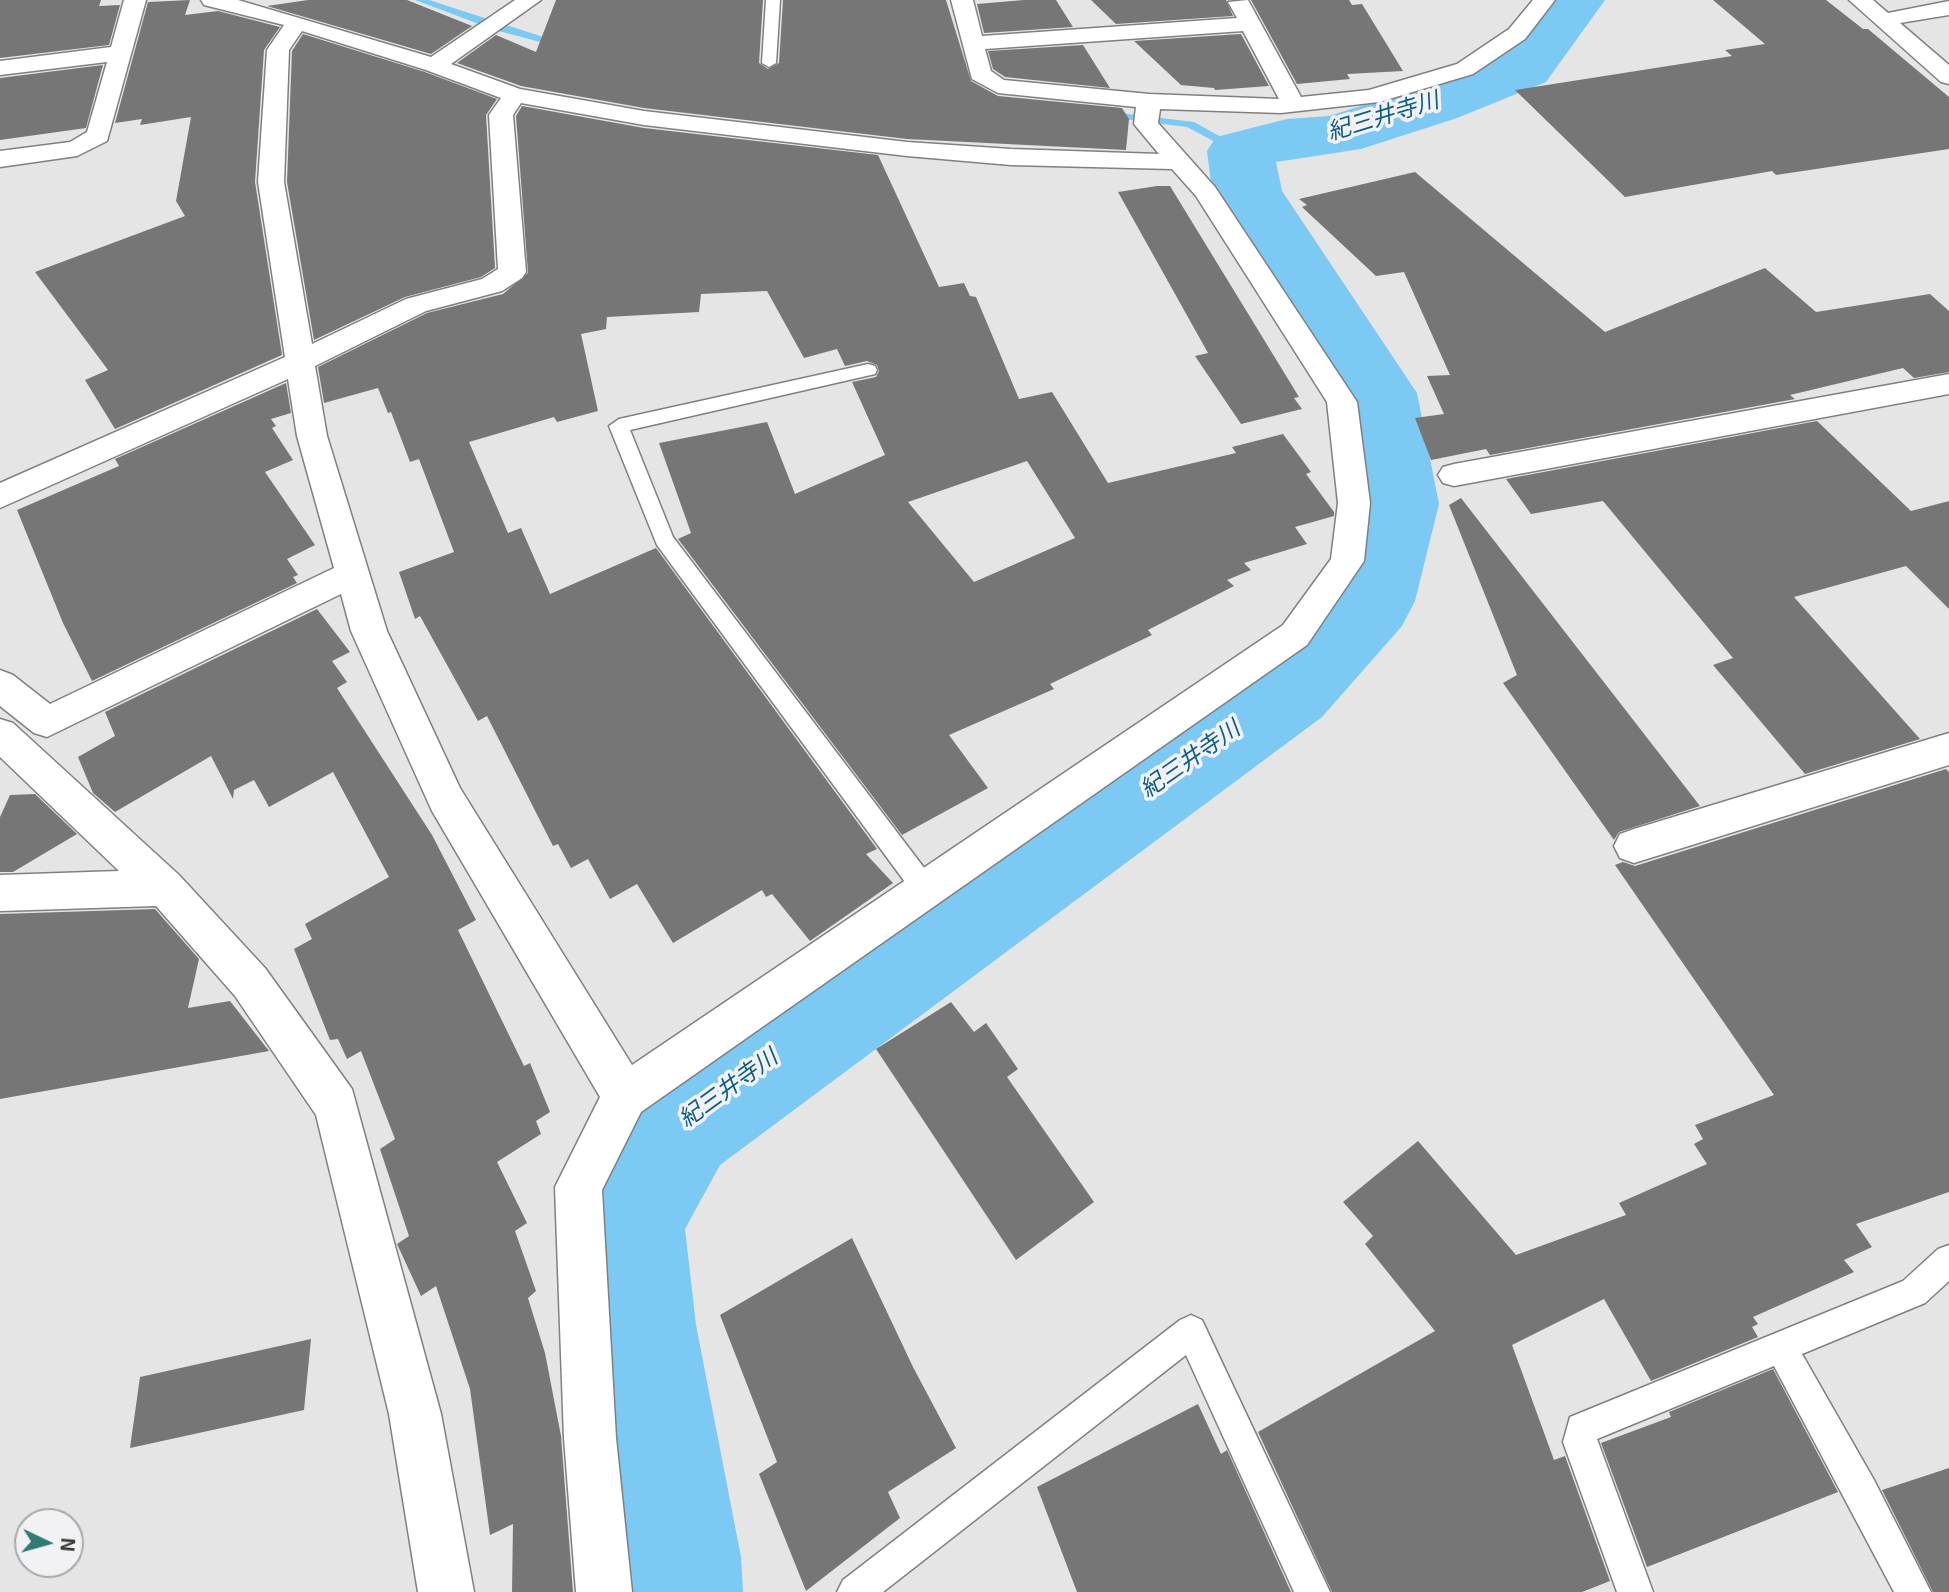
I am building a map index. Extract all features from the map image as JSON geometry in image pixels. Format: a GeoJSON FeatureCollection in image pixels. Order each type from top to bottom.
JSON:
{"type":"FeatureCollection","features":[{"type":"Feature","properties":{"kind":"street"},"geometry":{"type":"LineString","coordinates":[[0,159],[77,149],[98,136],[135,0]]}},
{"type":"Feature","properties":{"kind":"street"},"geometry":{"type":"LineString","coordinates":[[212,0],[297,22],[434,65],[515,95],[644,118],[907,149],[1011,157],[1180,162]]}},
{"type":"Feature","properties":{"kind":"street"},"geometry":{"type":"LineString","coordinates":[[434,65],[530,0]]}},
{"type":"Feature","properties":{"kind":"street"},"geometry":{"type":"LineString","coordinates":[[962,0],[980,74],[998,86],[1148,111],[1294,105],[1371,97],[1465,69],[1517,34],[1545,0]]}},
{"type":"Feature","properties":{"kind":"street"},"geometry":{"type":"LineString","coordinates":[[1238,0],[1294,105]]}},
{"type":"Feature","properties":{"kind":"street"},"geometry":{"type":"LineString","coordinates":[[1860,0],[1949,77]]}},
{"type":"Feature","properties":{"kind":"street"},"geometry":{"type":"LineString","coordinates":[[1884,20],[1949,8]]}},
{"type":"Feature","properties":{"kind":"street"},"geometry":{"type":"LineString","coordinates":[[297,22],[278,50],[271,182],[312,436],[369,631],[446,799],[625,1096]]}},
{"type":"Feature","properties":{"kind":"street"},"geometry":{"type":"LineString","coordinates":[[973,43],[1251,24]]}},
{"type":"Feature","properties":{"kind":"street"},"geometry":{"type":"LineString","coordinates":[[0,68],[120,53]]}},
{"type":"Feature","properties":{"kind":"street"},"geometry":{"type":"LineString","coordinates":[[0,496],[302,361],[416,306],[492,285],[512,272],[501,115],[515,95]]}},
{"type":"Feature","properties":{"kind":"street"},"geometry":{"type":"LineString","coordinates":[[604,1592],[590,1438],[578,1187],[625,1096],[1295,635],[1347,561],[1354,503],[1342,402],[1206,192],[1180,162],[1148,111]]}},
{"type":"Feature","properties":{"kind":"street"},"geometry":{"type":"LineString","coordinates":[[1454,475],[1949,384]]}},
{"type":"Feature","properties":{"kind":"street"},"geometry":{"type":"LineString","coordinates":[[0,685],[47,722],[352,574]]}},
{"type":"Feature","properties":{"kind":"street"},"geometry":{"type":"LineString","coordinates":[[0,734],[165,888],[250,982],[336,1105],[415,1414],[446,1592]]}},
{"type":"Feature","properties":{"kind":"street"},"geometry":{"type":"LineString","coordinates":[[1634,846],[1949,749]]}},
{"type":"Feature","properties":{"kind":"street"},"geometry":{"type":"LineString","coordinates":[[0,893],[165,888]]}},
{"type":"Feature","properties":{"kind":"lane"},"geometry":{"type":"LineString","coordinates":[[769,63],[773,0]]}},
{"type":"Feature","properties":{"kind":"lane"},"geometry":{"type":"LineString","coordinates":[[868,370],[619,426],[664,540],[925,889]]}},
{"type":"Feature","properties":{"kind":"lane"},"geometry":{"type":"LineString","coordinates":[[1635,1592],[1580,1442],[1582,1429],[1914,1292],[1949,1260]]}},
{"type":"Feature","properties":{"kind":"lane"},"geometry":{"type":"LineString","coordinates":[[855,1592],[1191,1332],[1312,1592]]}},
{"type":"Feature","properties":{"kind":"lane"},"geometry":{"type":"LineString","coordinates":[[1780,1346],[1862,1492],[1913,1592]]}},
{"type":"Feature","properties":{"kind":"building"},"geometry":{"type":"Polygon","coordinates":[[[0,0],[101,0],[99,6],[120,5],[109,45],[0,58],[0,0]]]}},
{"type":"Feature","properties":{"kind":"building"},"geometry":{"type":"Polygon","coordinates":[[[190,0],[185,15],[218,11],[280,27],[264,50],[255,182],[282,355],[115,429],[85,380],[108,370],[35,272],[185,216],[176,201],[191,117],[140,125],[142,119],[115,123],[148,2],[190,0]]]}},
{"type":"Feature","properties":{"kind":"building"},"geometry":{"type":"Polygon","coordinates":[[[308,0],[407,0],[472,26],[431,54],[267,6],[308,0]]]}},
{"type":"Feature","properties":{"kind":"building"},"geometry":{"type":"Polygon","coordinates":[[[556,0],[763,0],[759,63],[768,69],[779,63],[783,0],[946,0],[971,81],[998,96],[1122,108],[1129,119],[1126,150],[907,139],[644,108],[521,86],[457,63],[496,35],[536,52],[556,0]]]}},
{"type":"Feature","properties":{"kind":"building"},"geometry":{"type":"Polygon","coordinates":[[[1056,0],[1073,27],[984,33],[977,4],[1056,0]]]}},
{"type":"Feature","properties":{"kind":"building"},"geometry":{"type":"Polygon","coordinates":[[[1091,0],[1226,0],[1233,16],[1116,24],[1091,0]]]}},
{"type":"Feature","properties":{"kind":"building"},"geometry":{"type":"Polygon","coordinates":[[[1251,0],[1349,0],[1352,5],[1362,4],[1403,71],[1347,74],[1350,79],[1297,84],[1251,0]]]}},
{"type":"Feature","properties":{"kind":"building"},"geometry":{"type":"Polygon","coordinates":[[[1713,0],[1826,0],[1863,29],[1868,29],[1949,97],[1949,149],[1776,175],[1772,171],[1625,197],[1515,90],[1732,56],[1725,50],[1765,44],[1713,0]]]}},
{"type":"Feature","properties":{"kind":"building"},"geometry":{"type":"Polygon","coordinates":[[[303,34],[425,72],[497,99],[486,115],[495,268],[481,277],[405,297],[314,340],[287,182],[292,51],[303,34]]]}},
{"type":"Feature","properties":{"kind":"building"},"geometry":{"type":"Polygon","coordinates":[[[1241,34],[1269,86],[1215,90],[1181,85],[1134,41],[1241,34]]]}},
{"type":"Feature","properties":{"kind":"building"},"geometry":{"type":"Polygon","coordinates":[[[1083,45],[1110,88],[1005,77],[993,69],[988,51],[1083,45]]]}},
{"type":"Feature","properties":{"kind":"building"},"geometry":{"type":"Polygon","coordinates":[[[103,65],[86,128],[0,140],[0,78],[103,65]]]}},
{"type":"Feature","properties":{"kind":"building"},"geometry":{"type":"Polygon","coordinates":[[[522,106],[644,128],[878,155],[939,287],[964,283],[970,296],[976,297],[1019,399],[1052,392],[1108,483],[1236,453],[1232,447],[1283,434],[1311,472],[1306,474],[1334,512],[1334,516],[1295,527],[1307,544],[1244,563],[1251,570],[1227,580],[1234,586],[1148,630],[1152,635],[1050,684],[1054,689],[949,735],[988,788],[902,835],[678,539],[691,533],[659,443],[767,422],[795,494],[885,455],[852,382],[876,377],[879,371],[877,365],[867,361],[845,366],[837,349],[804,358],[767,291],[701,294],[699,312],[607,317],[606,329],[581,334],[598,411],[557,422],[554,417],[469,442],[508,533],[521,528],[550,594],[656,548],[877,849],[866,854],[893,883],[810,941],[772,894],[766,897],[762,890],[673,943],[637,884],[610,899],[588,859],[571,868],[558,844],[553,846],[487,716],[478,721],[420,616],[415,619],[399,572],[454,552],[419,459],[410,462],[391,412],[388,413],[378,388],[324,403],[318,367],[427,313],[503,294],[528,273],[516,116],[522,106]],[[1027,461],[908,502],[974,582],[1075,538],[1027,461]]]}},
{"type":"Feature","properties":{"kind":"building"},"geometry":{"type":"Polygon","coordinates":[[[1415,172],[1605,332],[1765,268],[1816,312],[1930,294],[1949,311],[1949,372],[1914,378],[1903,368],[1790,395],[1795,399],[1490,455],[1486,449],[1431,460],[1415,418],[1444,414],[1427,376],[1450,375],[1404,272],[1376,276],[1302,207],[1307,205],[1299,199],[1415,172]]]}},
{"type":"Feature","properties":{"kind":"building"},"geometry":{"type":"Polygon","coordinates":[[[1170,186],[1299,397],[1294,398],[1302,409],[1241,424],[1195,356],[1208,353],[1118,192],[1170,186]]]}},
{"type":"Feature","properties":{"kind":"building"},"geometry":{"type":"Polygon","coordinates":[[[286,383],[291,413],[271,419],[276,426],[272,428],[293,460],[265,472],[315,545],[287,559],[298,575],[293,577],[297,583],[92,681],[63,623],[17,510],[119,466],[115,459],[286,383]]]}},
{"type":"Feature","properties":{"kind":"building"},"geometry":{"type":"Polygon","coordinates":[[[1817,421],[1911,511],[1949,501],[1949,609],[1906,566],[1794,597],[1920,739],[1805,774],[1713,665],[1733,658],[1603,501],[1531,514],[1506,479],[1817,421]]]}},
{"type":"Feature","properties":{"kind":"building"},"geometry":{"type":"Polygon","coordinates":[[[1461,498],[1700,806],[1619,832],[1614,840],[1503,683],[1517,675],[1449,505],[1461,498]]]}},
{"type":"Feature","properties":{"kind":"building"},"geometry":{"type":"Polygon","coordinates":[[[317,609],[350,652],[332,661],[347,682],[337,688],[432,835],[476,920],[458,930],[524,1066],[530,1063],[550,1112],[536,1121],[541,1134],[497,1162],[527,1223],[515,1231],[536,1291],[528,1298],[545,1353],[561,1436],[573,1592],[512,1592],[513,1524],[490,1535],[470,1389],[436,1286],[421,1296],[397,1244],[409,1236],[380,1149],[395,1139],[361,1051],[347,1059],[338,1039],[330,1040],[294,949],[312,939],[305,924],[389,877],[333,772],[269,807],[254,780],[234,790],[233,799],[211,756],[115,812],[93,793],[78,757],[115,736],[105,712],[317,609]]]}},
{"type":"Feature","properties":{"kind":"building"},"geometry":{"type":"Polygon","coordinates":[[[1946,769],[1949,772],[1949,1192],[1856,1224],[1872,1247],[1844,1260],[1854,1272],[1753,1317],[1758,1324],[1752,1327],[1758,1337],[1651,1381],[1604,1299],[1512,1345],[1554,1460],[1565,1456],[1610,1581],[1582,1592],[1332,1592],[1258,1432],[1435,1331],[1365,1244],[1373,1236],[1343,1202],[1418,1141],[1516,1255],[1626,1215],[1619,1203],[1707,1164],[1694,1144],[1703,1139],[1695,1125],[1774,1095],[1615,865],[1623,862],[1635,866],[1946,769]]]}},
{"type":"Feature","properties":{"kind":"building"},"geometry":{"type":"Polygon","coordinates":[[[35,794],[77,834],[13,872],[0,872],[0,817],[10,795],[35,794]]]}},
{"type":"Feature","properties":{"kind":"building"},"geometry":{"type":"Polygon","coordinates":[[[155,909],[199,959],[188,1008],[230,1001],[269,1051],[0,1099],[0,914],[155,909]]]}},
{"type":"Feature","properties":{"kind":"building"},"geometry":{"type":"Polygon","coordinates":[[[951,1002],[974,1032],[986,1023],[1018,1069],[1007,1077],[1094,1202],[1016,1260],[876,1049],[951,1002]]]}},
{"type":"Feature","properties":{"kind":"building"},"geometry":{"type":"Polygon","coordinates":[[[852,1238],[913,1367],[956,1448],[888,1492],[900,1518],[806,1591],[759,1474],[777,1462],[720,1315],[852,1238]]]}},
{"type":"Feature","properties":{"kind":"building"},"geometry":{"type":"Polygon","coordinates":[[[311,1339],[304,1410],[130,1448],[140,1377],[311,1339]]]}},
{"type":"Feature","properties":{"kind":"building"},"geometry":{"type":"Polygon","coordinates":[[[1773,1369],[1838,1492],[1647,1567],[1601,1443],[1671,1417],[1669,1412],[1773,1369]]]}},
{"type":"Feature","properties":{"kind":"building"},"geometry":{"type":"Polygon","coordinates":[[[1198,1404],[1221,1454],[1227,1450],[1291,1592],[1077,1592],[1037,1487],[1198,1404]]]}},
{"type":"Feature","properties":{"kind":"building"},"geometry":{"type":"Polygon","coordinates":[[[1949,1468],[1949,1592],[1933,1592],[1882,1490],[1949,1468]]]}},
{"type":"Feature","properties":{"kind":"waterway"},"geometry":{"type":"LineString","coordinates":[[420,0],[499,28],[563,45]]}},
{"type":"Feature","properties":{"kind":"waterway","name":"紀三井寺川"},"geometry":{"type":"LineString","coordinates":[[669,1592],[668,1557],[629,1325],[620,1219],[677,1122],[1288,689],[1369,601],[1396,504],[1377,393],[1247,191],[1240,151],[1287,139],[1338,135],[1390,116],[1434,104],[1524,69],[1576,0]]}},
{"type":"Feature","properties":{"kind":"waterway"},"geometry":{"type":"LineString","coordinates":[[1104,114],[1190,124],[1240,151]]}}]}
